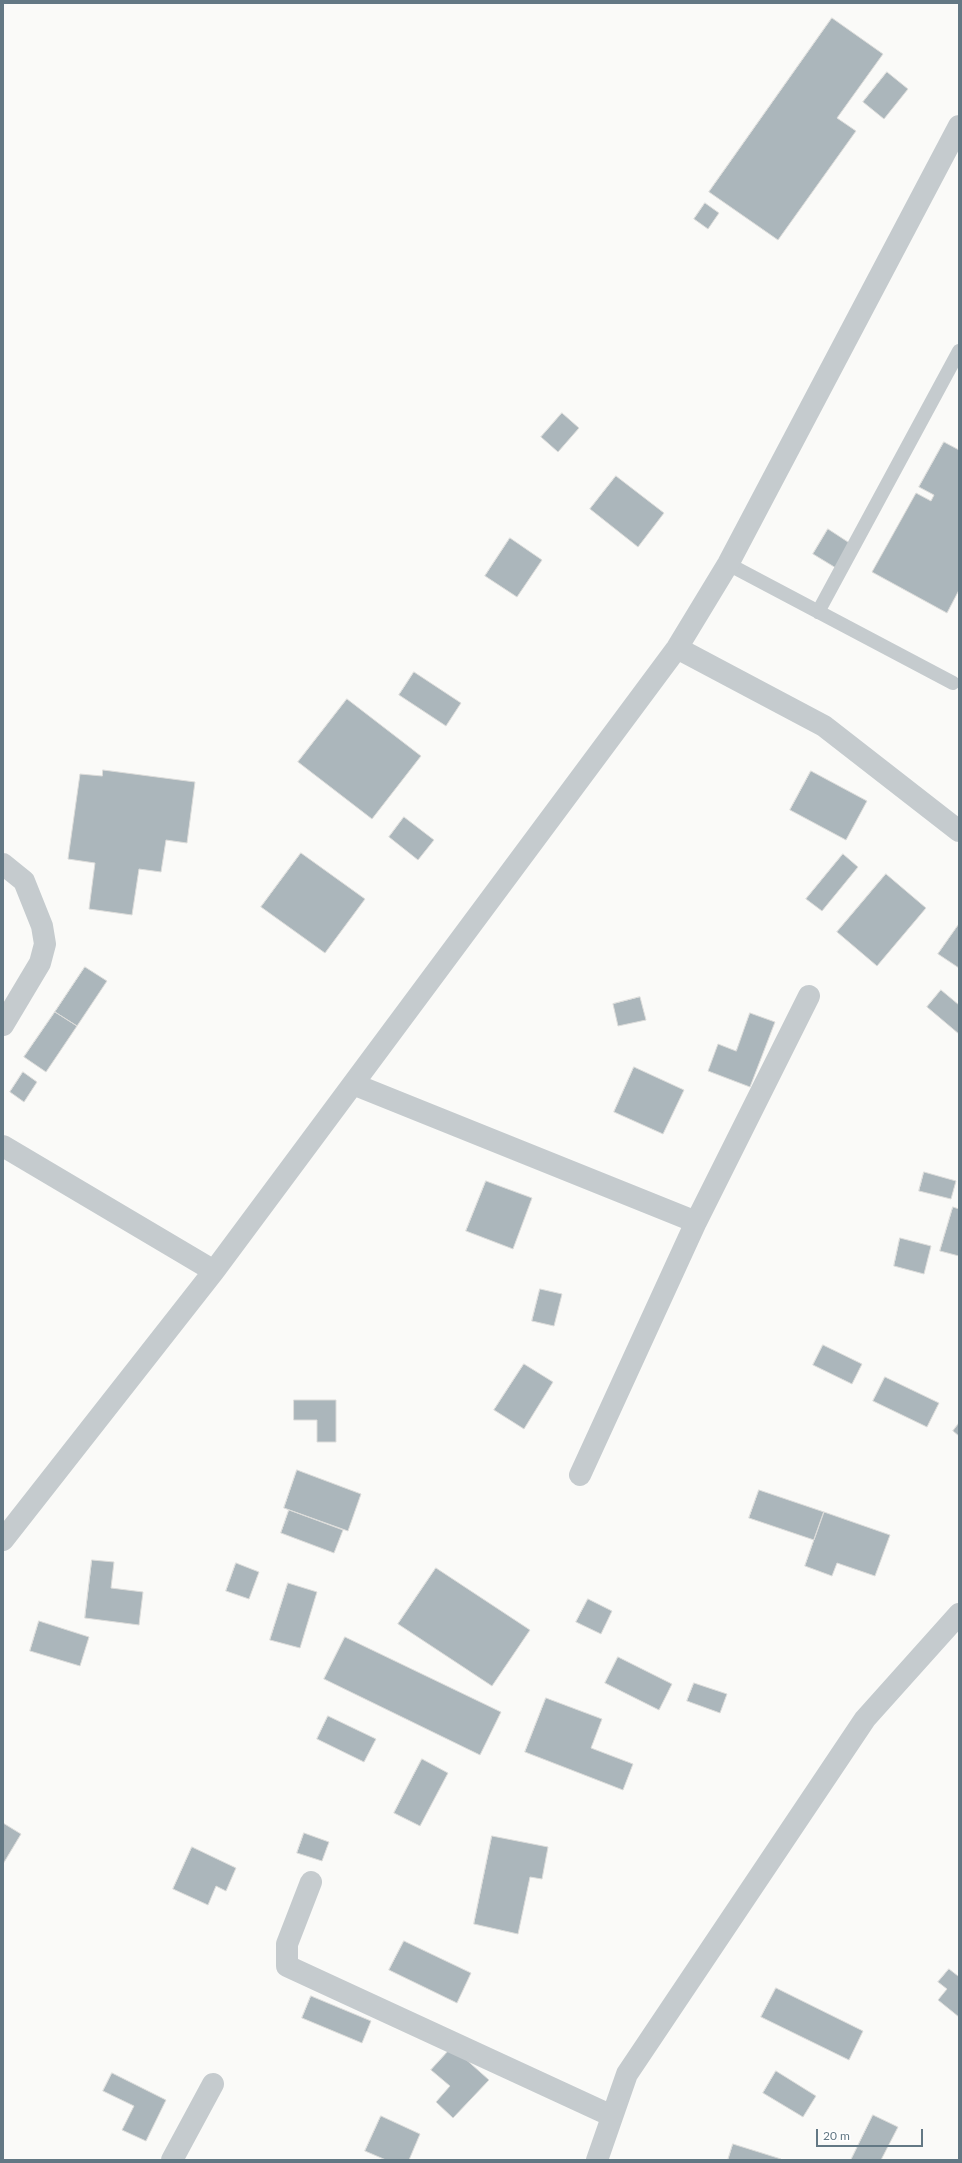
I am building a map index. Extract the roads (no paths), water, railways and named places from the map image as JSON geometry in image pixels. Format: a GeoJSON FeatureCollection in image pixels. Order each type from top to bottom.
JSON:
{"type":"FeatureCollection","features":[{"type":"Feature","properties":{"kind":"street"},"geometry":{"type":"LineString","coordinates":[[3,1540],[214,1272],[677,648],[728,564],[959,126]]}},
{"type":"Feature","properties":{"kind":"street"},"geometry":{"type":"LineString","coordinates":[[677,648],[824,726],[959,831]]}},
{"type":"Feature","properties":{"kind":"street"},"geometry":{"type":"LineString","coordinates":[[3,864],[24,881],[42,926],[45,944],[40,963],[3,1025]]}},
{"type":"Feature","properties":{"kind":"street"},"geometry":{"type":"LineString","coordinates":[[580,1475],[696,1222],[809,996]]}},
{"type":"Feature","properties":{"kind":"street"},"geometry":{"type":"LineString","coordinates":[[353,1084],[696,1222]]}},
{"type":"Feature","properties":{"kind":"street"},"geometry":{"type":"LineString","coordinates":[[3,1146],[214,1272]]}},
{"type":"Feature","properties":{"kind":"street"},"geometry":{"type":"LineString","coordinates":[[596,2160],[627,2074],[865,1719],[959,1614]]}},
{"type":"Feature","properties":{"kind":"street"},"geometry":{"type":"LineString","coordinates":[[311,1882],[286,1944],[286,1966],[612,2116]]}},
{"type":"Feature","properties":{"kind":"street"},"geometry":{"type":"LineString","coordinates":[[172,2160],[213,2084]]}},
{"type":"Feature","properties":{"kind":"lane"},"geometry":{"type":"LineString","coordinates":[[818,612],[959,351]]}},
{"type":"Feature","properties":{"kind":"lane"},"geometry":{"type":"LineString","coordinates":[[728,564],[953,682]]}}]}
